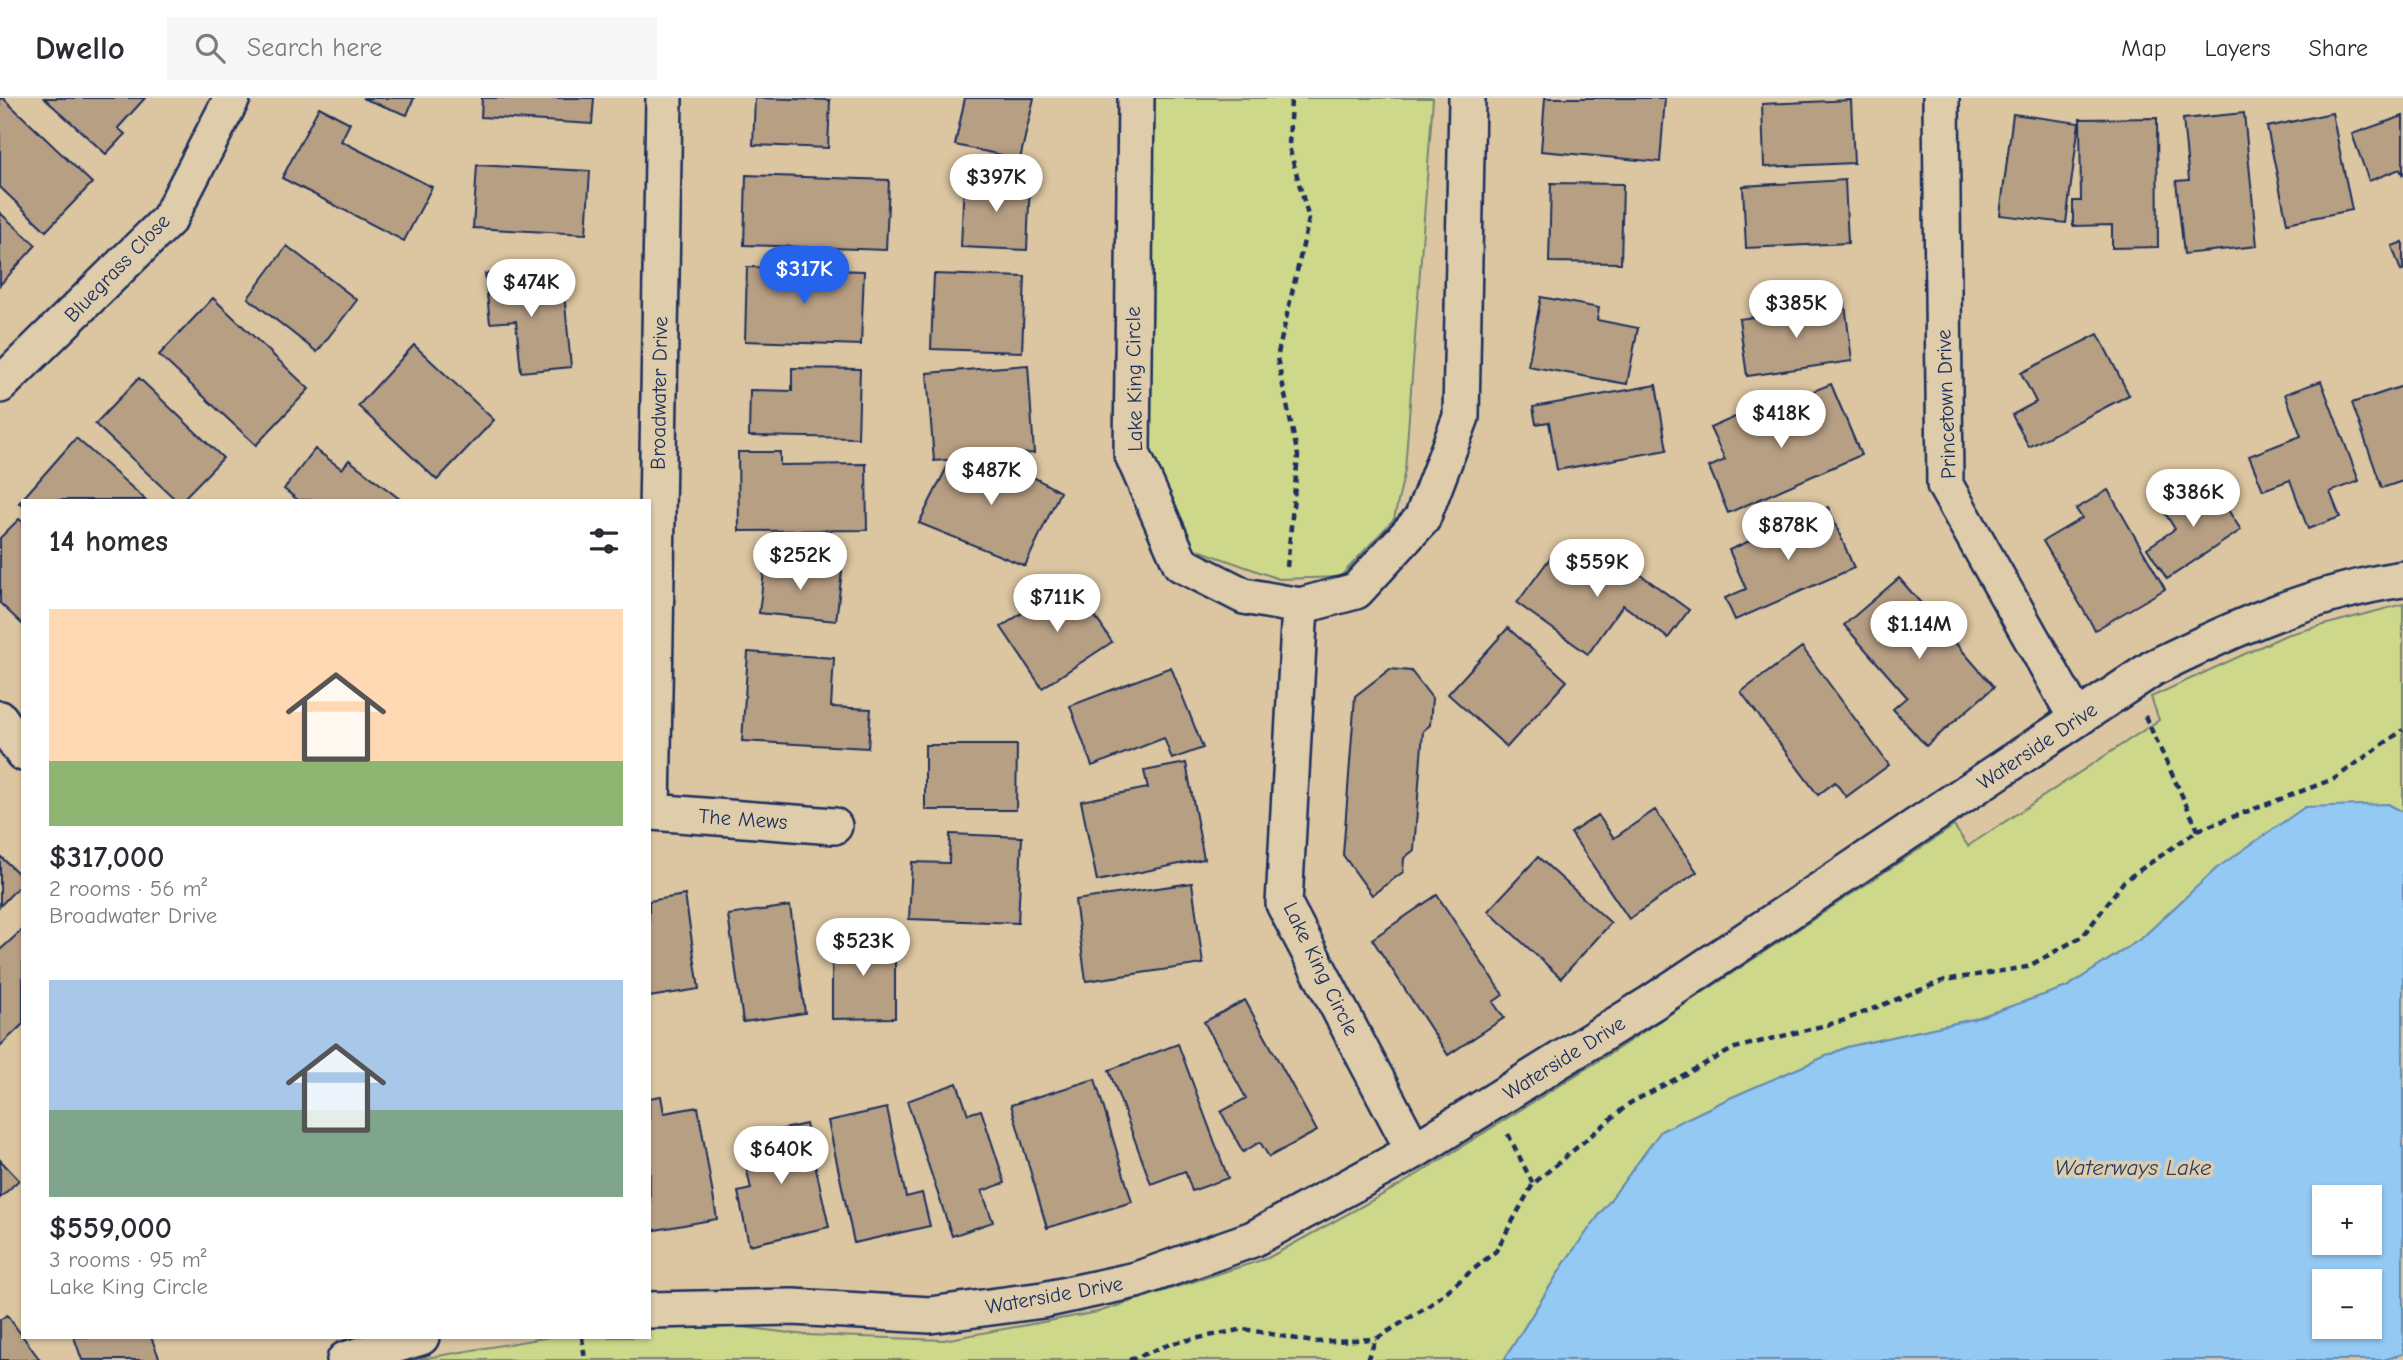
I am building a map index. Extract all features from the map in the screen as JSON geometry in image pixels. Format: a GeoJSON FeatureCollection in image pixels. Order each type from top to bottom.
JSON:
{"type":"FeatureCollection","features":[{"type":"Feature","properties":{"kind":"street","name":"Bluegrass Close"},"geometry":{"type":"LineString","coordinates":[[0,385],[169,219],[232,98]]}},
{"type":"Feature","properties":{"kind":"street","name":"Broadwater Drive"},"geometry":{"type":"LineString","coordinates":[[651,812],[664,98]]}},
{"type":"Feature","properties":{"kind":"street","name":"Lake King Circle"},"geometry":{"type":"LineString","coordinates":[[1136,98],[1132,453],[1181,565],[1244,596],[1300,606],[1356,591],[1422,519],[1461,416],[1467,98]]}},
{"type":"Feature","properties":{"kind":"street","name":"Princetown Drive"},"geometry":{"type":"LineString","coordinates":[[1941,98],[1945,485],[2077,719]]}},
{"type":"Feature","properties":{"kind":"street","name":"Waterside Drive"},"geometry":{"type":"LineString","coordinates":[[651,1310],[793,1307],[930,1315],[1056,1297],[1136,1280],[1253,1239],[1414,1151],[1653,1002],[2153,668],[2216,637],[2273,614],[2327,596],[2403,579]]}},
{"type":"Feature","properties":{"kind":"street","name":"Lake King Circle"},"geometry":{"type":"LineString","coordinates":[[1300,606],[1284,904],[1414,1151]]}},
{"type":"Feature","properties":{"kind":"street"},"geometry":{"type":"LineString","coordinates":[[0,719],[21,751]]}},
{"type":"Feature","properties":{"kind":"street","name":"The Mews"},"geometry":{"type":"LineString","coordinates":[[651,812],[834,825]]}},
{"type":"Feature","properties":{"kind":"street"},"geometry":{"type":"LineString","coordinates":[[345,1360],[414,1339]]}},
{"type":"Feature","properties":{"kind":"path"},"geometry":{"type":"LineString","coordinates":[[1291,98],[1289,146],[1309,219],[1277,358],[1298,456],[1285,564],[1300,606]]}},
{"type":"Feature","properties":{"kind":"path"},"geometry":{"type":"LineString","coordinates":[[2129,684],[2198,831]]}},
{"type":"Feature","properties":{"kind":"path"},"geometry":{"type":"LineString","coordinates":[[1129,1360],[1173,1343],[1244,1329],[1313,1342],[1376,1339],[1430,1305],[1496,1251],[1533,1184],[1630,1103],[1735,1048],[1842,1021],[1945,980],[2027,967],[2083,936],[2124,881],[2198,831],[2333,779],[2403,730]]}},
{"type":"Feature","properties":{"kind":"path"},"geometry":{"type":"LineString","coordinates":[[1492,1103],[1533,1184]]}},
{"type":"Feature","properties":{"kind":"path"},"geometry":{"type":"LineString","coordinates":[[582,1339],[585,1360]]}},
{"type":"Feature","properties":{"kind":"path"},"geometry":{"type":"LineString","coordinates":[[1367,1360],[1376,1339]]}},
{"type":"Feature","properties":{"kind":"green space"},"geometry":{"type":"Polygon","coordinates":[[[1147,98],[1433,98],[1405,470],[1394,519],[1340,577],[1279,579],[1187,546],[1143,442],[1147,98]]]}},
{"type":"Feature","properties":{"kind":"green space"},"geometry":{"type":"Polygon","coordinates":[[[2403,604],[2403,812],[2388,804],[2217,868],[2142,938],[2067,987],[1974,1019],[1847,1047],[1661,1131],[1567,1259],[1504,1360],[415,1360],[537,1339],[651,1339],[651,1324],[685,1320],[806,1335],[944,1340],[1098,1312],[1268,1258],[1402,1184],[1619,1048],[1954,826],[1968,846],[2159,720],[2151,697],[2286,635],[2403,604]]]}},
{"type":"Feature","properties":{"kind":"water","name":"Waterways Lake"},"geometry":{"type":"Polygon","coordinates":[[[2388,804],[2403,812],[2403,1354],[2383,1360],[1504,1360],[1567,1259],[1661,1131],[1847,1047],[1974,1019],[2067,987],[2142,938],[2217,868],[2305,807],[2388,804]]]}},
{"type":"Feature","properties":{"kind":"building"},"geometry":{"type":"Polygon","coordinates":[[[0,98],[92,183],[46,231],[0,187],[0,98]]]}},
{"type":"Feature","properties":{"kind":"building"},"geometry":{"type":"Polygon","coordinates":[[[44,98],[145,98],[118,128],[125,134],[106,154],[44,98]]]}},
{"type":"Feature","properties":{"kind":"building"},"geometry":{"type":"Polygon","coordinates":[[[362,98],[414,98],[407,115],[362,98]]]}},
{"type":"Feature","properties":{"kind":"building"},"geometry":{"type":"Polygon","coordinates":[[[482,98],[594,98],[592,124],[481,117],[482,98]]]}},
{"type":"Feature","properties":{"kind":"building"},"geometry":{"type":"Polygon","coordinates":[[[755,98],[830,100],[828,148],[753,145],[755,98]]]}},
{"type":"Feature","properties":{"kind":"building"},"geometry":{"type":"Polygon","coordinates":[[[965,98],[1034,98],[1020,159],[955,145],[965,98]]]}},
{"type":"Feature","properties":{"kind":"building"},"geometry":{"type":"Polygon","coordinates":[[[1545,98],[1665,98],[1660,162],[1541,151],[1545,98]]]}},
{"type":"Feature","properties":{"kind":"building"},"geometry":{"type":"Polygon","coordinates":[[[1851,100],[1854,163],[1764,167],[1762,104],[1851,100]]]}},
{"type":"Feature","properties":{"kind":"building"},"geometry":{"type":"Polygon","coordinates":[[[319,107],[350,123],[341,141],[432,187],[404,241],[282,178],[319,107]]]}},
{"type":"Feature","properties":{"kind":"building"},"geometry":{"type":"Polygon","coordinates":[[[2244,113],[2257,246],[2184,254],[2176,181],[2189,180],[2183,119],[2244,113]]]}},
{"type":"Feature","properties":{"kind":"building"},"geometry":{"type":"Polygon","coordinates":[[[2332,113],[2352,210],[2287,223],[2267,127],[2332,113]]]}},
{"type":"Feature","properties":{"kind":"building"},"geometry":{"type":"Polygon","coordinates":[[[2013,114],[2079,123],[2066,223],[2000,215],[2013,114]]]}},
{"type":"Feature","properties":{"kind":"building"},"geometry":{"type":"Polygon","coordinates":[[[2403,116],[2403,176],[2400,169],[2369,181],[2352,134],[2403,116]]]}},
{"type":"Feature","properties":{"kind":"building"},"geometry":{"type":"Polygon","coordinates":[[[2157,118],[2158,247],[2112,248],[2112,225],[2073,226],[2073,201],[2081,201],[2080,119],[2157,118]]]}},
{"type":"Feature","properties":{"kind":"building"},"geometry":{"type":"Polygon","coordinates":[[[477,165],[590,171],[586,234],[473,228],[477,165]]]}},
{"type":"Feature","properties":{"kind":"building"},"geometry":{"type":"Polygon","coordinates":[[[746,175],[889,180],[886,250],[744,245],[746,175]]]}},
{"type":"Feature","properties":{"kind":"building"},"geometry":{"type":"Polygon","coordinates":[[[964,179],[1030,181],[1027,250],[961,247],[964,179]]]}},
{"type":"Feature","properties":{"kind":"building"},"geometry":{"type":"Polygon","coordinates":[[[1845,180],[1848,243],[1746,248],[1743,186],[1845,180]]]}},
{"type":"Feature","properties":{"kind":"building"},"geometry":{"type":"Polygon","coordinates":[[[1551,183],[1623,184],[1621,263],[1549,262],[1551,183]]]}},
{"type":"Feature","properties":{"kind":"building"},"geometry":{"type":"Polygon","coordinates":[[[0,213],[36,245],[0,285],[0,213]]]}},
{"type":"Feature","properties":{"kind":"building"},"geometry":{"type":"Polygon","coordinates":[[[2403,242],[2403,270],[2401,271],[2392,246],[2403,242]]]}},
{"type":"Feature","properties":{"kind":"building"},"geometry":{"type":"Polygon","coordinates":[[[287,246],[357,300],[317,352],[248,298],[287,246]]]}},
{"type":"Feature","properties":{"kind":"building"},"geometry":{"type":"Polygon","coordinates":[[[747,267],[864,271],[861,345],[745,341],[747,267]]]}},
{"type":"Feature","properties":{"kind":"building"},"geometry":{"type":"Polygon","coordinates":[[[535,269],[538,295],[564,293],[571,367],[521,372],[516,321],[490,323],[485,274],[535,269]]]}},
{"type":"Feature","properties":{"kind":"building"},"geometry":{"type":"Polygon","coordinates":[[[934,274],[1025,277],[1022,352],[931,349],[934,274]]]}},
{"type":"Feature","properties":{"kind":"building"},"geometry":{"type":"Polygon","coordinates":[[[1541,297],[1599,308],[1597,320],[1638,328],[1627,384],[1528,366],[1541,297]]]}},
{"type":"Feature","properties":{"kind":"building"},"geometry":{"type":"Polygon","coordinates":[[[213,298],[309,389],[256,445],[159,355],[213,298]]]}},
{"type":"Feature","properties":{"kind":"building"},"geometry":{"type":"Polygon","coordinates":[[[1845,304],[1852,361],[1747,376],[1739,319],[1845,304]]]}},
{"type":"Feature","properties":{"kind":"building"},"geometry":{"type":"Polygon","coordinates":[[[2098,334],[2129,395],[2029,447],[2012,415],[2036,402],[2021,373],[2098,334]]]}},
{"type":"Feature","properties":{"kind":"building"},"geometry":{"type":"Polygon","coordinates":[[[414,345],[494,420],[437,480],[358,406],[414,345]]]}},
{"type":"Feature","properties":{"kind":"building"},"geometry":{"type":"Polygon","coordinates":[[[1028,365],[1034,453],[934,461],[927,373],[1028,365]]]}},
{"type":"Feature","properties":{"kind":"building"},"geometry":{"type":"Polygon","coordinates":[[[792,368],[860,369],[858,438],[749,436],[750,390],[792,391],[792,368]]]}},
{"type":"Feature","properties":{"kind":"building"},"geometry":{"type":"Polygon","coordinates":[[[139,378],[223,458],[183,499],[175,499],[95,424],[139,378]]]}},
{"type":"Feature","properties":{"kind":"building"},"geometry":{"type":"Polygon","coordinates":[[[2321,381],[2359,481],[2330,492],[2340,517],[2308,529],[2290,480],[2263,490],[2249,456],[2301,436],[2285,394],[2321,381]]]}},
{"type":"Feature","properties":{"kind":"building"},"geometry":{"type":"Polygon","coordinates":[[[1831,384],[1861,455],[1728,513],[1709,467],[1725,460],[1710,428],[1758,407],[1768,431],[1808,414],[1801,396],[1831,384]]]}},
{"type":"Feature","properties":{"kind":"building"},"geometry":{"type":"Polygon","coordinates":[[[1656,385],[1667,450],[1557,470],[1549,422],[1536,424],[1533,407],[1656,385]]]}},
{"type":"Feature","properties":{"kind":"building"},"geometry":{"type":"Polygon","coordinates":[[[2403,386],[2403,481],[2382,488],[2352,403],[2403,386]]]}},
{"type":"Feature","properties":{"kind":"building"},"geometry":{"type":"Polygon","coordinates":[[[76,438],[145,499],[23,499],[76,438]]]}},
{"type":"Feature","properties":{"kind":"building"},"geometry":{"type":"Polygon","coordinates":[[[315,449],[342,469],[349,460],[400,499],[297,499],[284,489],[315,449]]]}},
{"type":"Feature","properties":{"kind":"building"},"geometry":{"type":"Polygon","coordinates":[[[738,452],[780,452],[780,465],[866,464],[867,530],[739,531],[738,452]]]}},
{"type":"Feature","properties":{"kind":"building"},"geometry":{"type":"Polygon","coordinates":[[[995,456],[1060,492],[1025,566],[919,523],[951,459],[995,456]]]}},
{"type":"Feature","properties":{"kind":"building"},"geometry":{"type":"Polygon","coordinates":[[[2208,479],[2241,530],[2167,579],[2147,548],[2175,529],[2163,510],[2208,479]]]}},
{"type":"Feature","properties":{"kind":"building"},"geometry":{"type":"Polygon","coordinates":[[[2108,490],[2165,589],[2095,630],[2043,541],[2082,518],[2076,509],[2108,490]]]}},
{"type":"Feature","properties":{"kind":"building"},"geometry":{"type":"Polygon","coordinates":[[[1828,507],[1854,568],[1735,620],[1725,598],[1746,589],[1729,550],[1828,507]]]}},
{"type":"Feature","properties":{"kind":"building"},"geometry":{"type":"Polygon","coordinates":[[[19,519],[21,520],[21,623],[0,603],[0,538],[19,519]]]}},
{"type":"Feature","properties":{"kind":"building"},"geometry":{"type":"Polygon","coordinates":[[[1556,550],[1591,575],[1608,551],[1689,610],[1668,638],[1623,605],[1588,654],[1517,603],[1556,550]]]}},
{"type":"Feature","properties":{"kind":"building"},"geometry":{"type":"Polygon","coordinates":[[[765,563],[842,571],[836,621],[759,613],[765,563]]]}},
{"type":"Feature","properties":{"kind":"building"},"geometry":{"type":"Polygon","coordinates":[[[1899,578],[1994,687],[1926,746],[1893,709],[1907,697],[1844,625],[1899,578]]]}},
{"type":"Feature","properties":{"kind":"building"},"geometry":{"type":"Polygon","coordinates":[[[1071,580],[1112,642],[1042,688],[1001,627],[1071,580]]]}},
{"type":"Feature","properties":{"kind":"building"},"geometry":{"type":"Polygon","coordinates":[[[1508,628],[1567,681],[1507,747],[1448,694],[1508,628]]]}},
{"type":"Feature","properties":{"kind":"building"},"geometry":{"type":"Polygon","coordinates":[[[1802,647],[1889,765],[1846,797],[1835,782],[1818,795],[1741,692],[1802,647]]]}},
{"type":"Feature","properties":{"kind":"building"},"geometry":{"type":"Polygon","coordinates":[[[748,652],[834,658],[831,707],[871,709],[868,748],[742,741],[748,652]]]}},
{"type":"Feature","properties":{"kind":"building"},"geometry":{"type":"Polygon","coordinates":[[[1171,667],[1203,748],[1172,759],[1164,738],[1092,766],[1070,706],[1171,667]]]}},
{"type":"Feature","properties":{"kind":"building"},"geometry":{"type":"Polygon","coordinates":[[[1390,669],[1411,671],[1432,698],[1430,725],[1423,731],[1414,850],[1404,858],[1403,872],[1372,895],[1343,855],[1355,696],[1390,669]]]}},
{"type":"Feature","properties":{"kind":"building"},"geometry":{"type":"Polygon","coordinates":[[[925,745],[1017,745],[1016,810],[925,810],[925,745]]]}},
{"type":"Feature","properties":{"kind":"building"},"geometry":{"type":"Polygon","coordinates":[[[1186,763],[1204,859],[1097,881],[1081,801],[1148,788],[1144,771],[1186,763]]]}},
{"type":"Feature","properties":{"kind":"building"},"geometry":{"type":"Polygon","coordinates":[[[1655,810],[1697,872],[1629,919],[1571,833],[1598,815],[1614,838],[1655,810]]]}},
{"type":"Feature","properties":{"kind":"building"},"geometry":{"type":"Polygon","coordinates":[[[950,834],[1022,837],[1018,923],[909,919],[912,862],[949,863],[950,834]]]}},
{"type":"Feature","properties":{"kind":"building"},"geometry":{"type":"Polygon","coordinates":[[[0,856],[21,876],[21,884],[0,906],[0,856]]]}},
{"type":"Feature","properties":{"kind":"building"},"geometry":{"type":"Polygon","coordinates":[[[1538,857],[1611,923],[1561,978],[1488,911],[1538,857]]]}},
{"type":"Feature","properties":{"kind":"building"},"geometry":{"type":"Polygon","coordinates":[[[1192,883],[1203,964],[1086,981],[1075,900],[1192,883]]]}},
{"type":"Feature","properties":{"kind":"building"},"geometry":{"type":"Polygon","coordinates":[[[685,895],[699,989],[651,997],[651,901],[685,895]]]}},
{"type":"Feature","properties":{"kind":"building"},"geometry":{"type":"Polygon","coordinates":[[[1437,895],[1503,995],[1493,1002],[1504,1018],[1448,1055],[1372,939],[1437,895]]]}},
{"type":"Feature","properties":{"kind":"building"},"geometry":{"type":"Polygon","coordinates":[[[790,906],[805,1013],[743,1022],[728,915],[790,906]]]}},
{"type":"Feature","properties":{"kind":"building"},"geometry":{"type":"Polygon","coordinates":[[[21,931],[21,1026],[0,1046],[0,950],[21,931]]]}},
{"type":"Feature","properties":{"kind":"building"},"geometry":{"type":"Polygon","coordinates":[[[895,938],[895,1018],[832,1019],[832,939],[895,938]]]}},
{"type":"Feature","properties":{"kind":"building"},"geometry":{"type":"Polygon","coordinates":[[[1245,1000],[1317,1131],[1269,1157],[1260,1142],[1243,1152],[1221,1112],[1246,1098],[1204,1022],[1245,1000]]]}},
{"type":"Feature","properties":{"kind":"building"},"geometry":{"type":"Polygon","coordinates":[[[1178,1044],[1228,1178],[1192,1191],[1185,1171],[1151,1184],[1109,1070],[1178,1044]]]}},
{"type":"Feature","properties":{"kind":"building"},"geometry":{"type":"Polygon","coordinates":[[[1095,1079],[1132,1202],[1047,1228],[1011,1105],[1095,1079]]]}},
{"type":"Feature","properties":{"kind":"building"},"geometry":{"type":"Polygon","coordinates":[[[957,1083],[968,1114],[981,1110],[1005,1183],[982,1191],[993,1222],[952,1236],[907,1101],[957,1083]]]}},
{"type":"Feature","properties":{"kind":"building"},"geometry":{"type":"Polygon","coordinates":[[[661,1096],[664,1113],[698,1107],[717,1219],[651,1231],[651,1098],[661,1096]]]}},
{"type":"Feature","properties":{"kind":"building"},"geometry":{"type":"Polygon","coordinates":[[[887,1108],[906,1197],[922,1193],[930,1226],[854,1243],[828,1121],[887,1108]]]}},
{"type":"Feature","properties":{"kind":"building"},"geometry":{"type":"Polygon","coordinates":[[[806,1124],[829,1227],[749,1245],[738,1192],[751,1189],[740,1139],[806,1124]]]}},
{"type":"Feature","properties":{"kind":"building"},"geometry":{"type":"Polygon","coordinates":[[[0,1160],[19,1180],[0,1198],[0,1160]]]}},
{"type":"Feature","properties":{"kind":"building"},"geometry":{"type":"Polygon","coordinates":[[[7,1315],[21,1334],[21,1339],[25,1339],[40,1360],[0,1360],[0,1320],[7,1315]]]}},
{"type":"Feature","properties":{"kind":"building"},"geometry":{"type":"Polygon","coordinates":[[[75,1339],[152,1339],[160,1360],[82,1360],[75,1339]]]}}]}
